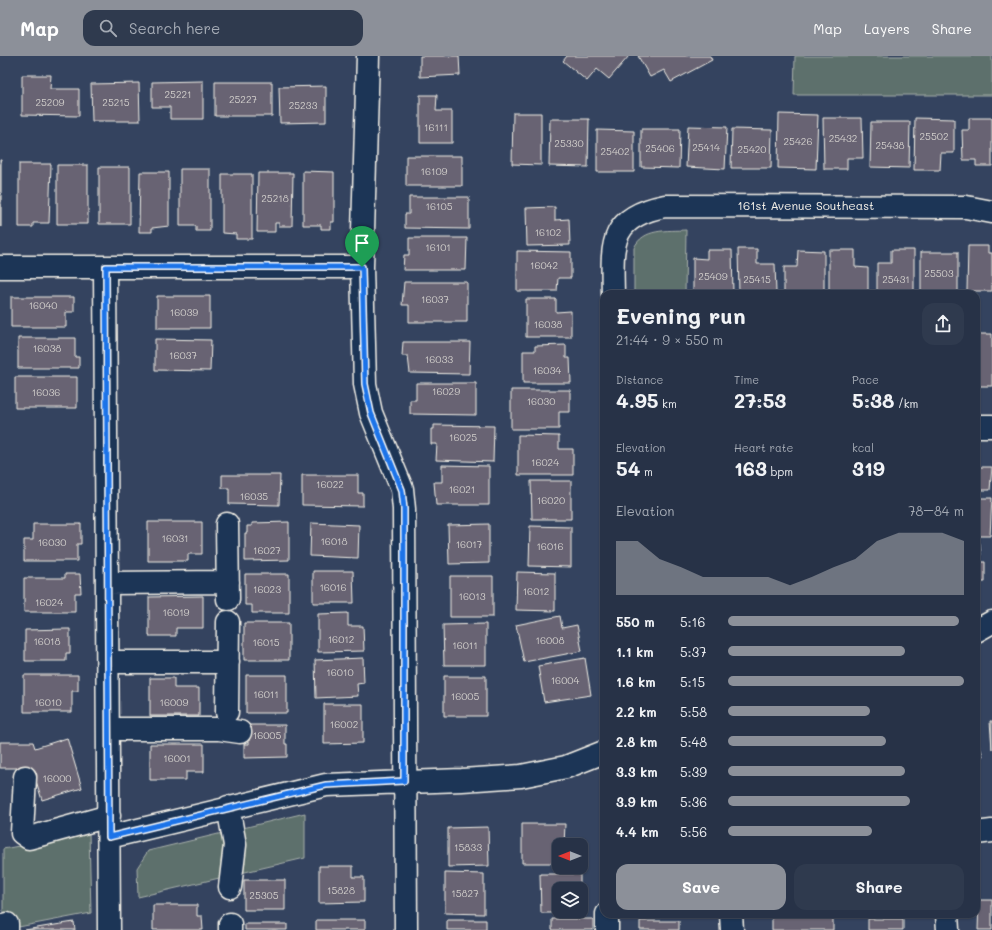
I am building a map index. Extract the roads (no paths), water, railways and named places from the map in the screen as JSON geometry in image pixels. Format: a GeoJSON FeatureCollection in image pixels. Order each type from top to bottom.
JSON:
{"type":"FeatureCollection","features":[{"type":"Feature","properties":{"kind":"street"},"geometry":{"type":"LineString","coordinates":[[368,56],[362,267],[365,384],[371,413],[402,490],[404,509],[404,781],[406,930]]}},
{"type":"Feature","properties":{"kind":"street","name":"161st Avenue Southeast"},"geometry":{"type":"LineString","coordinates":[[613,290],[612,252],[618,232],[625,224],[646,209],[665,206],[966,207],[992,212]]}},
{"type":"Feature","properties":{"kind":"street"},"geometry":{"type":"LineString","coordinates":[[0,266],[362,267]]}},
{"type":"Feature","properties":{"kind":"street"},"geometry":{"type":"LineString","coordinates":[[106,267],[109,930]]}},
{"type":"Feature","properties":{"kind":"street"},"geometry":{"type":"LineString","coordinates":[[980,426],[992,426]]}},
{"type":"Feature","properties":{"kind":"street"},"geometry":{"type":"LineString","coordinates":[[108,583],[228,590],[227,524]]}},
{"type":"Feature","properties":{"kind":"street"},"geometry":{"type":"LineString","coordinates":[[227,712],[228,622]]}},
{"type":"Feature","properties":{"kind":"street"},"geometry":{"type":"LineString","coordinates":[[980,629],[992,622]]}},
{"type":"Feature","properties":{"kind":"street"},"geometry":{"type":"LineString","coordinates":[[108,662],[228,662]]}},
{"type":"Feature","properties":{"kind":"street"},"geometry":{"type":"LineString","coordinates":[[109,729],[219,729],[240,732]]}},
{"type":"Feature","properties":{"kind":"street"},"geometry":{"type":"LineString","coordinates":[[25,777],[22,833],[29,838],[109,827],[228,807],[326,785],[462,780],[521,776],[566,767],[600,754]]}},
{"type":"Feature","properties":{"kind":"street"},"geometry":{"type":"LineString","coordinates":[[228,807],[235,845],[230,887]]}},
{"type":"Feature","properties":{"kind":"street"},"geometry":{"type":"LineString","coordinates":[[980,832],[992,831]]}},
{"type":"Feature","properties":{"kind":"street"},"geometry":{"type":"LineString","coordinates":[[607,918],[607,930]]}},
{"type":"Feature","properties":{"kind":"street"},"geometry":{"type":"LineString","coordinates":[[731,918],[732,930]]}},
{"type":"Feature","properties":{"kind":"street"},"geometry":{"type":"LineString","coordinates":[[947,918],[948,930]]}}]}
